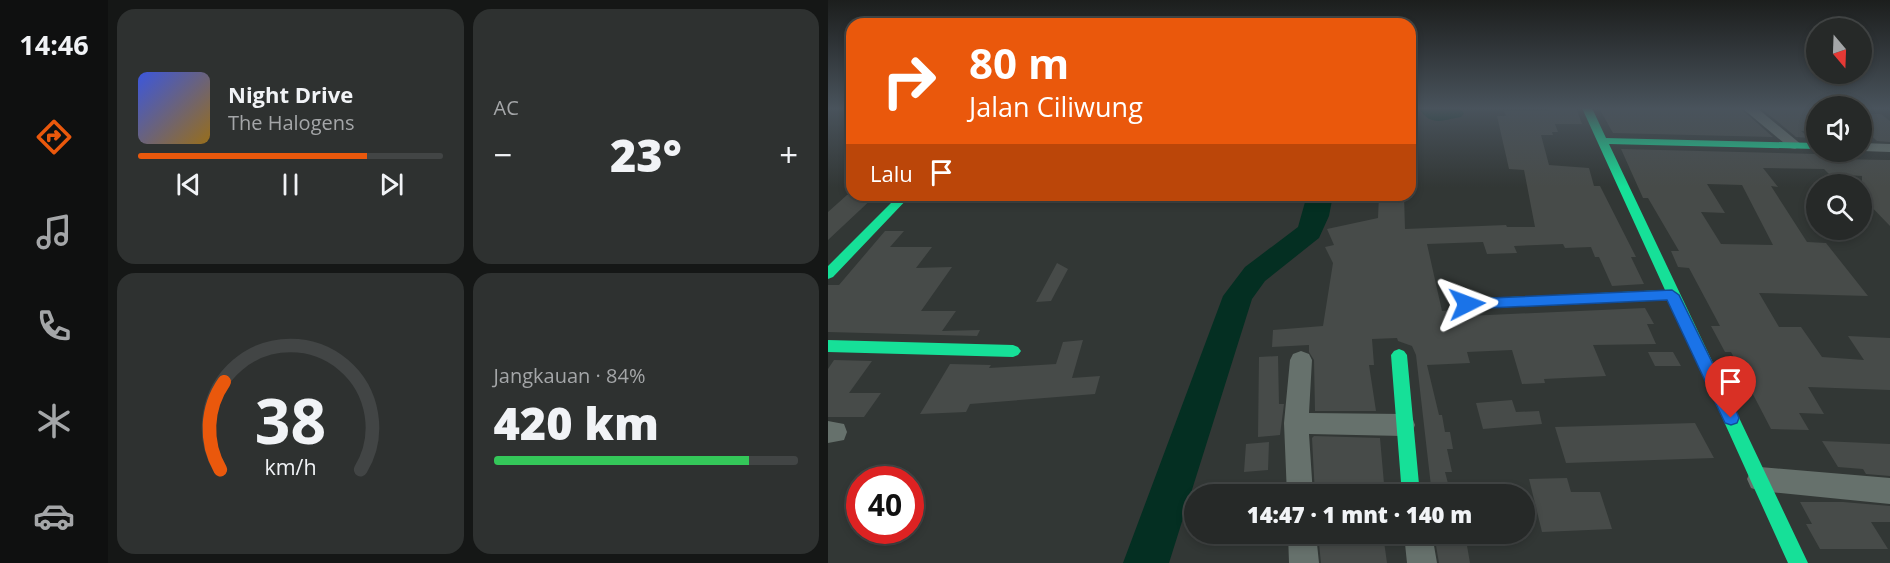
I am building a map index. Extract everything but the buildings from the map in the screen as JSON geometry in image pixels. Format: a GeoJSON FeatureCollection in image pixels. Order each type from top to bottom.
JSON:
{"type":"FeatureCollection","features":[{"type":"Feature","properties":{"kind":"street"},"geometry":{"type":"LineString","coordinates":[[1600,134],[1672,295],[1798,563]]}},
{"type":"Feature","properties":{"kind":"street"},"geometry":{"type":"LineString","coordinates":[[1782,134],[1795,145]]}},
{"type":"Feature","properties":{"kind":"street"},"geometry":{"type":"LineString","coordinates":[[1603,141],[1806,146]]}},
{"type":"Feature","properties":{"kind":"street"},"geometry":{"type":"LineString","coordinates":[[1872,147],[1890,148]]}},
{"type":"Feature","properties":{"kind":"street"},"geometry":{"type":"LineString","coordinates":[[828,274],[899,201]]}},
{"type":"Feature","properties":{"kind":"street"},"geometry":{"type":"LineString","coordinates":[[1467,304],[1672,295]]}},
{"type":"Feature","properties":{"kind":"street"},"geometry":{"type":"LineString","coordinates":[[828,346],[1013,351]]}},
{"type":"Feature","properties":{"kind":"street"},"geometry":{"type":"LineString","coordinates":[[1399,355],[1403,425],[1410,484]]}},
{"type":"Feature","properties":{"kind":"street"},"geometry":{"type":"LineString","coordinates":[[1299,484],[1296,423],[1301,360]]}},
{"type":"Feature","properties":{"kind":"street"},"geometry":{"type":"LineString","coordinates":[[1296,423],[1403,425]]}},
{"type":"Feature","properties":{"kind":"street"},"geometry":{"type":"LineString","coordinates":[[1760,479],[1890,491]]}},
{"type":"Feature","properties":{"kind":"street"},"geometry":{"type":"LineString","coordinates":[[1303,544],[1304,563]]}},
{"type":"Feature","properties":{"kind":"street"},"geometry":{"type":"LineString","coordinates":[[1419,544],[1422,563]]}},
{"type":"Feature","properties":{"kind":"waterway"},"geometry":{"type":"LineString","coordinates":[[1146,563],[1238,296],[1255,274],[1309,232],[1316,216],[1319,201]]}},
{"type":"Feature","properties":{"kind":"traffic: fast"},"geometry":{"type":"LineString","coordinates":[[1599,134],[1798,563]]}},
{"type":"Feature","properties":{"kind":"traffic: fast"},"geometry":{"type":"LineString","coordinates":[[1603,141],[1806,146]]}},
{"type":"Feature","properties":{"kind":"traffic: fast"},"geometry":{"type":"LineString","coordinates":[[828,274],[899,201]]}},
{"type":"Feature","properties":{"kind":"traffic: fast"},"geometry":{"type":"LineString","coordinates":[[1467,304],[1672,295]]}},
{"type":"Feature","properties":{"kind":"traffic: fast"},"geometry":{"type":"LineString","coordinates":[[828,346],[1013,351]]}},
{"type":"Feature","properties":{"kind":"traffic: fast"},"geometry":{"type":"LineString","coordinates":[[1399,355],[1410,484]]}},
{"type":"Feature","properties":{"kind":"route"},"geometry":{"type":"LineString","coordinates":[[1467,304],[1672,295],[1731,418]]}}]}
